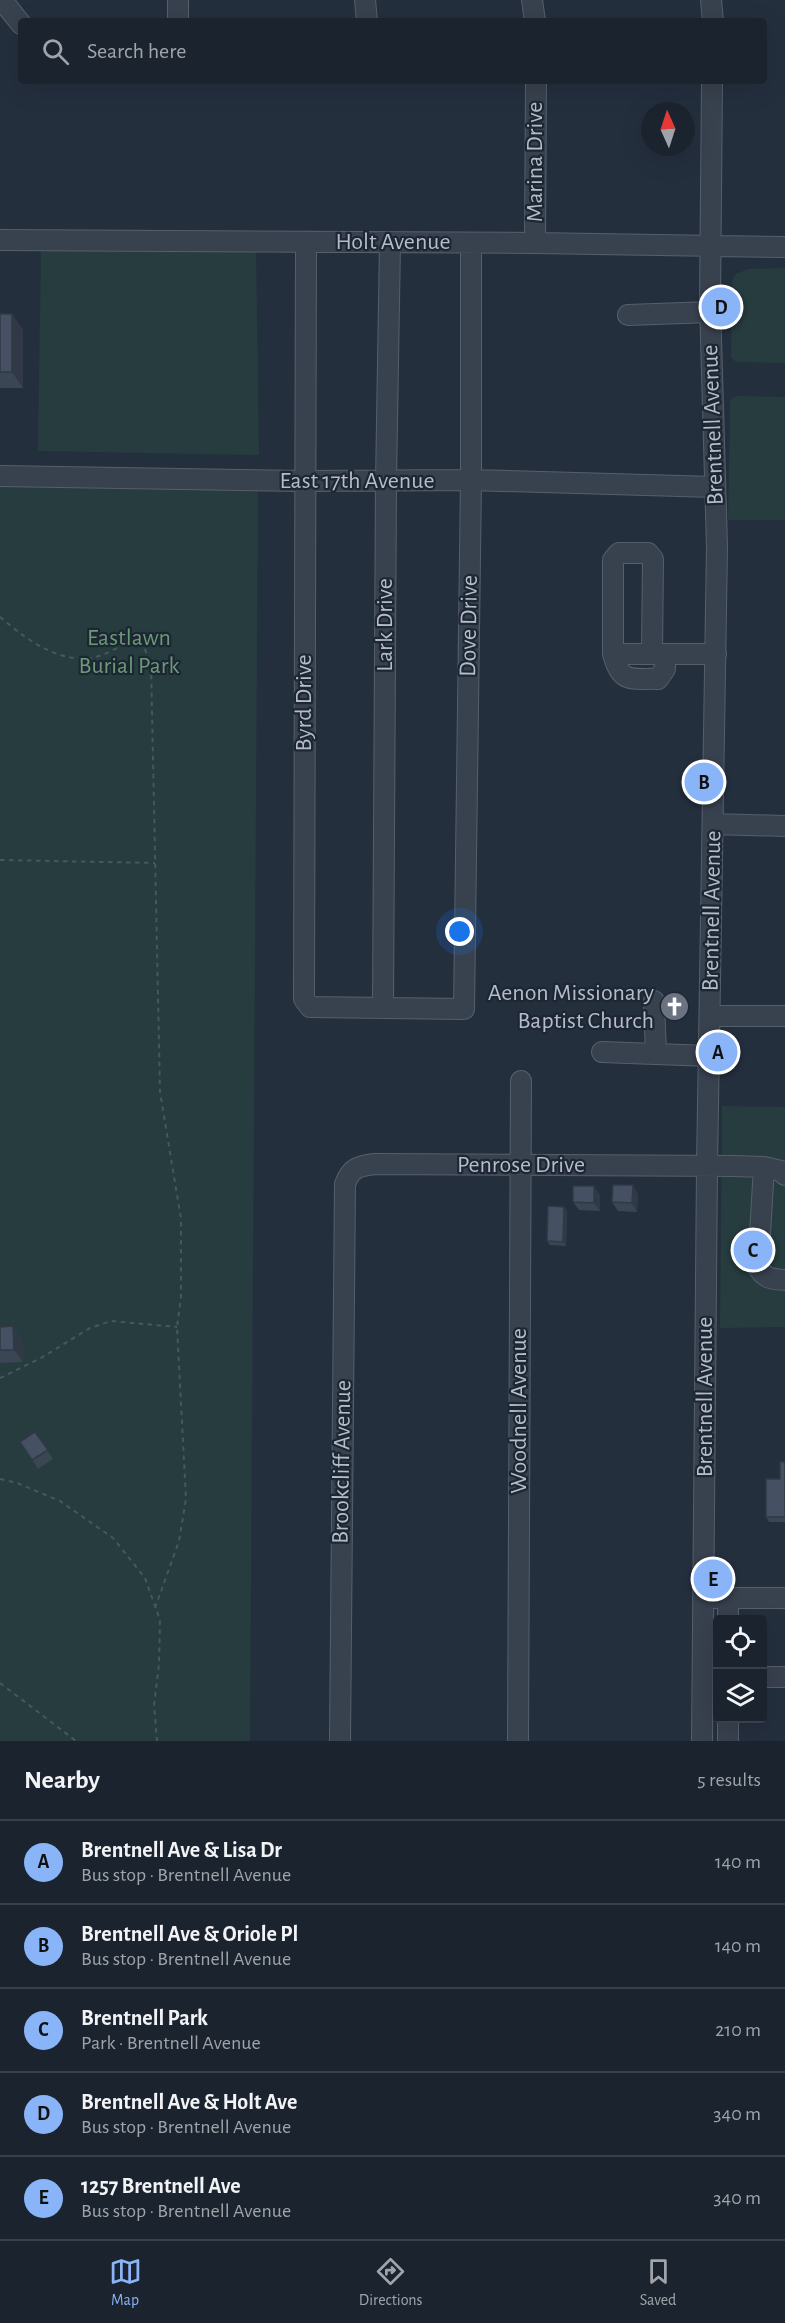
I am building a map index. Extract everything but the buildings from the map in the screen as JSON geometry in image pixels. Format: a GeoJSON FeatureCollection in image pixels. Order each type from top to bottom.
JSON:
{"type":"FeatureCollection","features":[{"type":"Feature","properties":{"kind":"street"},"geometry":{"type":"LineString","coordinates":[[2,0],[18,20]]}},
{"type":"Feature","properties":{"kind":"street"},"geometry":{"type":"LineString","coordinates":[[178,0],[178,18]]}},
{"type":"Feature","properties":{"kind":"street"},"geometry":{"type":"LineString","coordinates":[[365,0],[367,18]]}},
{"type":"Feature","properties":{"kind":"street"},"geometry":{"type":"LineString","coordinates":[[532,0],[535,18]]}},
{"type":"Feature","properties":{"kind":"street"},"geometry":{"type":"LineString","coordinates":[[711,0],[713,18]]}},
{"type":"Feature","properties":{"kind":"street","name":"Marina Drive"},"geometry":{"type":"LineString","coordinates":[[535,243],[536,84]]}},
{"type":"Feature","properties":{"kind":"street","name":"Brentnell Avenue"},"geometry":{"type":"LineString","coordinates":[[702,1741],[710,1677],[703,1598],[717,547],[710,312],[712,84]]}},
{"type":"Feature","properties":{"kind":"street","name":"Holt Avenue"},"geometry":{"type":"LineString","coordinates":[[0,240],[785,247]]}},
{"type":"Feature","properties":{"kind":"street","name":"Byrd Drive"},"geometry":{"type":"LineString","coordinates":[[306,242],[304,999],[310,1007],[464,1009]]}},
{"type":"Feature","properties":{"kind":"street","name":"Lark Drive"},"geometry":{"type":"LineString","coordinates":[[383,1008],[386,482],[390,243]]}},
{"type":"Feature","properties":{"kind":"street","name":"Dove Drive"},"geometry":{"type":"LineString","coordinates":[[464,1009],[471,480],[471,243]]}},
{"type":"Feature","properties":{"kind":"street"},"geometry":{"type":"LineString","coordinates":[[628,315],[710,312]]}},
{"type":"Feature","properties":{"kind":"street","name":"East 17th Avenue"},"geometry":{"type":"LineString","coordinates":[[0,476],[386,482],[471,480],[714,487]]}},
{"type":"Feature","properties":{"kind":"street"},"geometry":{"type":"LineString","coordinates":[[619,553],[648,553],[653,559],[659,654],[664,669],[658,679],[627,678],[617,670],[612,654],[613,560],[619,553]]}},
{"type":"Feature","properties":{"kind":"street"},"geometry":{"type":"LineString","coordinates":[[659,654],[716,654]]}},
{"type":"Feature","properties":{"kind":"street"},"geometry":{"type":"LineString","coordinates":[[713,824],[785,826]]}},
{"type":"Feature","properties":{"kind":"street"},"geometry":{"type":"LineString","coordinates":[[654,1001],[656,1054]]}},
{"type":"Feature","properties":{"kind":"street"},"geometry":{"type":"LineString","coordinates":[[711,1016],[785,1016]]}},
{"type":"Feature","properties":{"kind":"street"},"geometry":{"type":"LineString","coordinates":[[602,1052],[709,1056]]}},
{"type":"Feature","properties":{"kind":"street","name":"Woodnell Avenue"},"geometry":{"type":"LineString","coordinates":[[518,1741],[521,1081]]}},
{"type":"Feature","properties":{"kind":"street","name":"Penrose Drive"},"geometry":{"type":"LineString","coordinates":[[345,1184],[349,1173],[361,1165],[375,1164],[764,1167]]}},
{"type":"Feature","properties":{"kind":"street"},"geometry":{"type":"LineString","coordinates":[[785,1175],[764,1167],[758,1267],[763,1276],[785,1280]]}},
{"type":"Feature","properties":{"kind":"street","name":"Brookcliff Avenue"},"geometry":{"type":"LineString","coordinates":[[340,1741],[345,1184]]}},
{"type":"Feature","properties":{"kind":"street"},"geometry":{"type":"LineString","coordinates":[[703,1598],[785,1598]]}},
{"type":"Feature","properties":{"kind":"street"},"geometry":{"type":"LineString","coordinates":[[728,1598],[728,1615]]}},
{"type":"Feature","properties":{"kind":"street"},"geometry":{"type":"LineString","coordinates":[[767,1677],[785,1677]]}},
{"type":"Feature","properties":{"kind":"street"},"geometry":{"type":"LineString","coordinates":[[728,1723],[728,1741]]}},
{"type":"Feature","properties":{"kind":"path"},"geometry":{"type":"LineString","coordinates":[[0,617],[23,637],[64,658],[93,658],[130,642],[144,647],[152,664],[160,1092],[181,1219],[181,1297],[177,1327],[186,1499],[179,1541],[156,1608]]}},
{"type":"Feature","properties":{"kind":"path"},"geometry":{"type":"LineString","coordinates":[[0,860],[155,863]]}},
{"type":"Feature","properties":{"kind":"path"},"geometry":{"type":"LineString","coordinates":[[0,1378],[41,1358],[90,1328],[111,1322],[177,1327]]}},
{"type":"Feature","properties":{"kind":"path"},"geometry":{"type":"LineString","coordinates":[[0,1479],[17,1483],[60,1501],[113,1538],[145,1578],[160,1620],[159,1664],[154,1705],[157,1741]]}},
{"type":"Feature","properties":{"kind":"path"},"geometry":{"type":"LineString","coordinates":[[0,1683],[76,1741]]}},
{"type":"Feature","properties":{"kind":"green space"},"geometry":{"type":"Polygon","coordinates":[[[41,248],[256,249],[259,455],[38,451],[41,248]]]}},
{"type":"Feature","properties":{"kind":"green space"},"geometry":{"type":"Polygon","coordinates":[[[785,268],[785,363],[736,362],[731,357],[732,281],[736,274],[748,269],[785,268]]]}},
{"type":"Feature","properties":{"kind":"green space"},"geometry":{"type":"Polygon","coordinates":[[[736,396],[785,397],[785,520],[728,520],[730,400],[736,396]]]}},
{"type":"Feature","properties":{"kind":"green space","name":"Eastlawn Burial Park"},"geometry":{"type":"Polygon","coordinates":[[[0,482],[258,487],[250,1741],[0,1741],[0,482]]]}},
{"type":"Feature","properties":{"kind":"green space"},"geometry":{"type":"Polygon","coordinates":[[[722,1106],[785,1107],[785,1327],[720,1328],[722,1106]]]}},
{"type":"Feature","properties":{"kind":"place","name":"Brentnell Ave & Holt Ave"},"geometry":{"type":"Point","coordinates":[721,307]}},
{"type":"Feature","properties":{"kind":"place","name":"Brentnell Ave & Oriole Pl"},"geometry":{"type":"Point","coordinates":[704,782]}},
{"type":"Feature","properties":{"kind":"place","name":"Aenon Missionary Baptist Church"},"geometry":{"type":"Point","coordinates":[675,1007]}},
{"type":"Feature","properties":{"kind":"place","name":"Brentnell Ave & Lisa Dr"},"geometry":{"type":"Point","coordinates":[718,1052]}},
{"type":"Feature","properties":{"kind":"place","name":"Brentnell Park"},"geometry":{"type":"Point","coordinates":[753,1250]}},
{"type":"Feature","properties":{"kind":"place","name":"1257 Brentnell Ave"},"geometry":{"type":"Point","coordinates":[713,1579]}}]}
